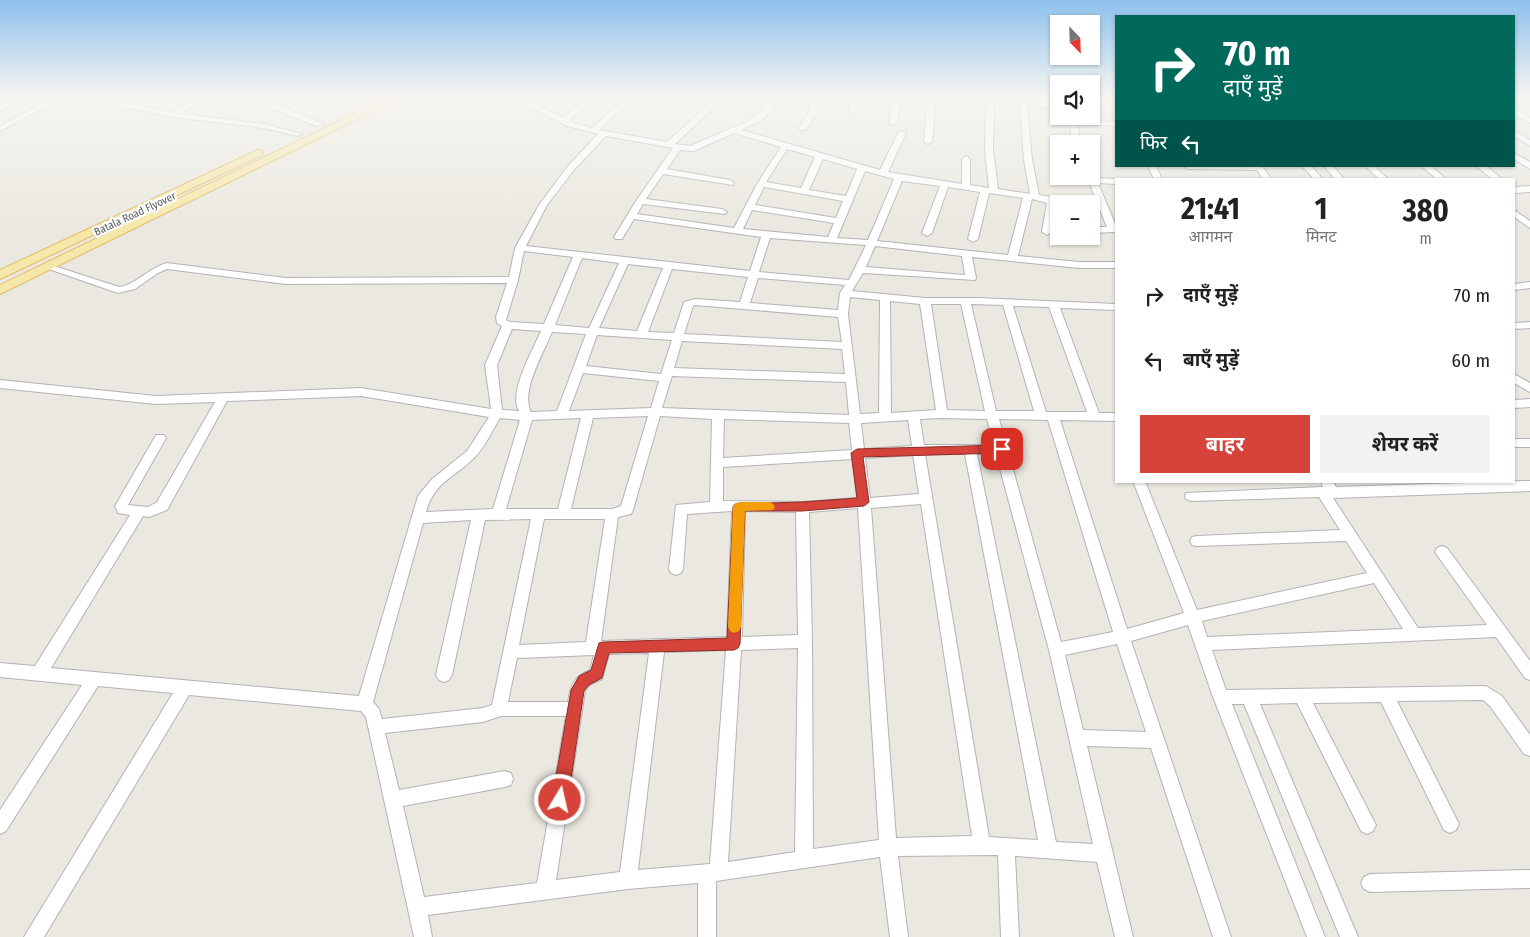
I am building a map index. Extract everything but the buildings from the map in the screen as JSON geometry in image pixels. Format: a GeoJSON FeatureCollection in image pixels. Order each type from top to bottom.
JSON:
{"type":"FeatureCollection","features":[{"type":"Feature","properties":{"kind":"main road"},"geometry":{"type":"LineString","coordinates":[[0,275],[284,141]]}},
{"type":"Feature","properties":{"kind":"main road","name":"Batala Road Flyover"},"geometry":{"type":"LineString","coordinates":[[0,281],[45,264],[62,253],[296,141]]}},
{"type":"Feature","properties":{"kind":"main road"},"geometry":{"type":"LineString","coordinates":[[0,290],[45,264],[307,141]]}},
{"type":"Feature","properties":{"kind":"street"},"geometry":{"type":"LineString","coordinates":[[597,141],[551,193],[520,248],[501,320],[508,325],[641,335],[848,346]]}},
{"type":"Feature","properties":{"kind":"street"},"geometry":{"type":"LineString","coordinates":[[645,141],[695,149],[713,141]]}},
{"type":"Feature","properties":{"kind":"street"},"geometry":{"type":"LineString","coordinates":[[619,237],[640,201],[661,171],[673,146],[678,141]]}},
{"type":"Feature","properties":{"kind":"street"},"geometry":{"type":"LineString","coordinates":[[767,141],[899,178],[1031,196],[1050,201]]}},
{"type":"Feature","properties":{"kind":"street"},"geometry":{"type":"LineString","coordinates":[[883,173],[898,141]]}},
{"type":"Feature","properties":{"kind":"street"},"geometry":{"type":"LineString","coordinates":[[973,239],[990,190],[989,141]]}},
{"type":"Feature","properties":{"kind":"street"},"geometry":{"type":"LineString","coordinates":[[1012,259],[1031,196],[1026,141]]}},
{"type":"Feature","properties":{"kind":"street"},"geometry":{"type":"LineString","coordinates":[[737,231],[761,184],[785,146]]}},
{"type":"Feature","properties":{"kind":"street"},"geometry":{"type":"LineString","coordinates":[[804,191],[820,155]]}},
{"type":"Feature","properties":{"kind":"street"},"geometry":{"type":"LineString","coordinates":[[1515,156],[1530,166]]}},
{"type":"Feature","properties":{"kind":"street"},"geometry":{"type":"LineString","coordinates":[[966,159],[966,188]]}},
{"type":"Feature","properties":{"kind":"street"},"geometry":{"type":"LineString","coordinates":[[832,239],[862,167]]}},
{"type":"Feature","properties":{"kind":"street"},"geometry":{"type":"LineString","coordinates":[[1258,167],[1265,178]]}},
{"type":"Feature","properties":{"kind":"street"},"geometry":{"type":"LineString","coordinates":[[1307,167],[1318,178]]}},
{"type":"Feature","properties":{"kind":"street"},"geometry":{"type":"LineString","coordinates":[[1329,167],[1339,178]]}},
{"type":"Feature","properties":{"kind":"street"},"geometry":{"type":"LineString","coordinates":[[1370,167],[1383,178]]}},
{"type":"Feature","properties":{"kind":"street"},"geometry":{"type":"LineString","coordinates":[[1426,167],[1441,178]]}},
{"type":"Feature","properties":{"kind":"street"},"geometry":{"type":"LineString","coordinates":[[1481,167],[1497,178]]}},
{"type":"Feature","properties":{"kind":"street"},"geometry":{"type":"LineString","coordinates":[[661,171],[730,183]]}},
{"type":"Feature","properties":{"kind":"street"},"geometry":{"type":"LineString","coordinates":[[899,178],[860,270],[845,293],[843,314],[848,346],[857,453],[864,502],[888,847],[899,937]]}},
{"type":"Feature","properties":{"kind":"street"},"geometry":{"type":"LineString","coordinates":[[1100,179],[1115,181]]}},
{"type":"Feature","properties":{"kind":"street"},"geometry":{"type":"LineString","coordinates":[[761,184],[849,199]]}},
{"type":"Feature","properties":{"kind":"street"},"geometry":{"type":"LineString","coordinates":[[927,233],[944,184]]}},
{"type":"Feature","properties":{"kind":"street"},"geometry":{"type":"LineString","coordinates":[[1096,185],[1106,202],[1115,229],[1100,230]]}},
{"type":"Feature","properties":{"kind":"street"},"geometry":{"type":"LineString","coordinates":[[1515,190],[1530,189]]}},
{"type":"Feature","properties":{"kind":"street"},"geometry":{"type":"LineString","coordinates":[[640,201],[722,212]]}},
{"type":"Feature","properties":{"kind":"street"},"geometry":{"type":"LineString","coordinates":[[750,207],[840,221]]}},
{"type":"Feature","properties":{"kind":"street"},"geometry":{"type":"LineString","coordinates":[[1050,213],[1047,229],[1050,229]]}},
{"type":"Feature","properties":{"kind":"street"},"geometry":{"type":"LineString","coordinates":[[1515,214],[1530,225]]}},
{"type":"Feature","properties":{"kind":"street"},"geometry":{"type":"LineString","coordinates":[[631,216],[766,235],[832,239],[1079,265],[1115,265]]}},
{"type":"Feature","properties":{"kind":"street"},"geometry":{"type":"LineString","coordinates":[[744,305],[766,235]]}},
{"type":"Feature","properties":{"kind":"street"},"geometry":{"type":"LineString","coordinates":[[520,248],[668,267],[852,283]]}},
{"type":"Feature","properties":{"kind":"street"},"geometry":{"type":"LineString","coordinates":[[966,254],[975,289]]}},
{"type":"Feature","properties":{"kind":"street"},"geometry":{"type":"LineString","coordinates":[[498,514],[527,416],[521,405],[523,387],[579,255]]}},
{"type":"Feature","properties":{"kind":"street"},"geometry":{"type":"LineString","coordinates":[[562,414],[593,331],[625,261]]}},
{"type":"Feature","properties":{"kind":"street"},"geometry":{"type":"LineString","coordinates":[[45,264],[118,290],[128,289],[156,269],[167,266],[286,281],[512,280]]}},
{"type":"Feature","properties":{"kind":"street"},"geometry":{"type":"LineString","coordinates":[[641,335],[668,267]]}},
{"type":"Feature","properties":{"kind":"street"},"geometry":{"type":"LineString","coordinates":[[860,270],[975,289],[1007,302],[1115,307]]}},
{"type":"Feature","properties":{"kind":"street"},"geometry":{"type":"LineString","coordinates":[[1515,287],[1530,285]]}},
{"type":"Feature","properties":{"kind":"street"},"geometry":{"type":"LineString","coordinates":[[965,301],[975,289]]}},
{"type":"Feature","properties":{"kind":"street"},"geometry":{"type":"LineString","coordinates":[[845,293],[925,301],[965,301]]}},
{"type":"Feature","properties":{"kind":"street"},"geometry":{"type":"LineString","coordinates":[[885,298],[885,417]]}},
{"type":"Feature","properties":{"kind":"street"},"geometry":{"type":"LineString","coordinates":[[925,301],[942,414]]}},
{"type":"Feature","properties":{"kind":"street"},"geometry":{"type":"LineString","coordinates":[[965,301],[990,414],[1002,449],[1056,650],[1124,937]]}},
{"type":"Feature","properties":{"kind":"street"},"geometry":{"type":"LineString","coordinates":[[417,518],[498,514],[563,515],[621,513],[628,506],[654,412],[688,304],[695,302],[744,305],[843,314]]}},
{"type":"Feature","properties":{"kind":"street"},"geometry":{"type":"LineString","coordinates":[[1007,302],[1222,937]]}},
{"type":"Feature","properties":{"kind":"street"},"geometry":{"type":"LineString","coordinates":[[1053,304],[1094,416]]}},
{"type":"Feature","properties":{"kind":"street"},"geometry":{"type":"LineString","coordinates":[[365,704],[424,496],[429,489],[471,454],[497,414],[491,365],[508,325]]}},
{"type":"Feature","properties":{"kind":"street"},"geometry":{"type":"LineString","coordinates":[[1515,326],[1530,325]]}},
{"type":"Feature","properties":{"kind":"street"},"geometry":{"type":"LineString","coordinates":[[579,370],[666,375],[850,378]]}},
{"type":"Feature","properties":{"kind":"street"},"geometry":{"type":"LineString","coordinates":[[1515,379],[1530,388]]}},
{"type":"Feature","properties":{"kind":"street"},"geometry":{"type":"LineString","coordinates":[[0,384],[140,400],[361,392],[497,414],[527,416],[654,412],[854,419],[913,415],[990,414],[1094,416],[1115,420]]}},
{"type":"Feature","properties":{"kind":"street"},"geometry":{"type":"LineString","coordinates":[[160,438],[121,506],[123,510],[154,511],[162,506],[223,398]]}},
{"type":"Feature","properties":{"kind":"street"},"geometry":{"type":"LineString","coordinates":[[1515,404],[1530,403]]}},
{"type":"Feature","properties":{"kind":"street"},"geometry":{"type":"LineString","coordinates":[[563,515],[588,414]]}},
{"type":"Feature","properties":{"kind":"street"},"geometry":{"type":"LineString","coordinates":[[718,414],[716,500],[717,505],[720,506]]}},
{"type":"Feature","properties":{"kind":"street"},"geometry":{"type":"LineString","coordinates":[[913,415],[982,845]]}},
{"type":"Feature","properties":{"kind":"street"},"geometry":{"type":"LineString","coordinates":[[1515,443],[1530,443]]}},
{"type":"Feature","properties":{"kind":"street"},"geometry":{"type":"LineString","coordinates":[[970,449],[1049,850]]}},
{"type":"Feature","properties":{"kind":"street"},"geometry":{"type":"LineString","coordinates":[[717,462],[918,450],[1002,449]]}},
{"type":"Feature","properties":{"kind":"street"},"geometry":{"type":"LineString","coordinates":[[1140,483],[1193,617],[1221,697],[1316,937]]}},
{"type":"Feature","properties":{"kind":"street"},"geometry":{"type":"LineString","coordinates":[[1191,496],[1327,489],[1530,486]]}},
{"type":"Feature","properties":{"kind":"street"},"geometry":{"type":"LineString","coordinates":[[1327,489],[1350,535],[1414,634]]}},
{"type":"Feature","properties":{"kind":"street"},"geometry":{"type":"LineString","coordinates":[[676,569],[682,509],[720,506],[802,507],[926,498]]}},
{"type":"Feature","properties":{"kind":"street"},"geometry":{"type":"LineString","coordinates":[[707,937],[734,644],[739,507]]}},
{"type":"Feature","properties":{"kind":"street"},"geometry":{"type":"LineString","coordinates":[[802,507],[804,859]]}},
{"type":"Feature","properties":{"kind":"street"},"geometry":{"type":"LineString","coordinates":[[39,674],[139,512]]}},
{"type":"Feature","properties":{"kind":"street"},"geometry":{"type":"LineString","coordinates":[[545,891],[580,684],[597,674],[612,514]]}},
{"type":"Feature","properties":{"kind":"street"},"geometry":{"type":"LineString","coordinates":[[444,675],[479,515]]}},
{"type":"Feature","properties":{"kind":"street"},"geometry":{"type":"LineString","coordinates":[[499,709],[538,515]]}},
{"type":"Feature","properties":{"kind":"street"},"geometry":{"type":"LineString","coordinates":[[1197,541],[1350,535]]}},
{"type":"Feature","properties":{"kind":"street"},"geometry":{"type":"LineString","coordinates":[[1442,552],[1530,674]]}},
{"type":"Feature","properties":{"kind":"street"},"geometry":{"type":"LineString","coordinates":[[1056,650],[1122,637],[1193,617],[1376,577]]}},
{"type":"Feature","properties":{"kind":"street"},"geometry":{"type":"LineString","coordinates":[[1201,644],[1498,631]]}},
{"type":"Feature","properties":{"kind":"street"},"geometry":{"type":"LineString","coordinates":[[510,652],[804,641]]}},
{"type":"Feature","properties":{"kind":"street"},"geometry":{"type":"LineString","coordinates":[[628,880],[657,648]]}},
{"type":"Feature","properties":{"kind":"street"},"geometry":{"type":"LineString","coordinates":[[0,670],[365,704],[373,714],[417,907],[422,937]]}},
{"type":"Feature","properties":{"kind":"street"},"geometry":{"type":"LineString","coordinates":[[0,825],[94,679]]}},
{"type":"Feature","properties":{"kind":"street"},"geometry":{"type":"LineString","coordinates":[[34,937],[185,688]]}},
{"type":"Feature","properties":{"kind":"street"},"geometry":{"type":"LineString","coordinates":[[1221,697],[1486,693],[1496,701],[1530,748]]}},
{"type":"Feature","properties":{"kind":"street"},"geometry":{"type":"LineString","coordinates":[[1301,695],[1367,825]]}},
{"type":"Feature","properties":{"kind":"street"},"geometry":{"type":"LineString","coordinates":[[1386,696],[1450,824]]}},
{"type":"Feature","properties":{"kind":"street"},"geometry":{"type":"LineString","coordinates":[[1250,697],[1348,937]]}},
{"type":"Feature","properties":{"kind":"street"},"geometry":{"type":"LineString","coordinates":[[375,727],[483,715],[493,713],[499,709],[575,709]]}},
{"type":"Feature","properties":{"kind":"street"},"geometry":{"type":"LineString","coordinates":[[1077,738],[1156,740]]}},
{"type":"Feature","properties":{"kind":"street"},"geometry":{"type":"LineString","coordinates":[[392,800],[505,779]]}},
{"type":"Feature","properties":{"kind":"street"},"geometry":{"type":"LineString","coordinates":[[417,907],[628,880],[713,873],[888,847],[982,845],[1105,854]]}},
{"type":"Feature","properties":{"kind":"street"},"geometry":{"type":"LineString","coordinates":[[1006,847],[1010,937]]}},
{"type":"Feature","properties":{"kind":"street"},"geometry":{"type":"LineString","coordinates":[[1370,883],[1530,879]]}},
{"type":"Feature","properties":{"kind":"slow traffic"},"geometry":{"type":"LineString","coordinates":[[734,627],[739,507],[769,507]]}},
{"type":"Feature","properties":{"kind":"route"},"geometry":{"type":"LineString","coordinates":[[560,800],[578,690],[584,680],[597,674],[600,668],[603,648],[657,648],[734,644],[739,507],[802,507],[864,502],[857,453],[1002,449]]}}]}
